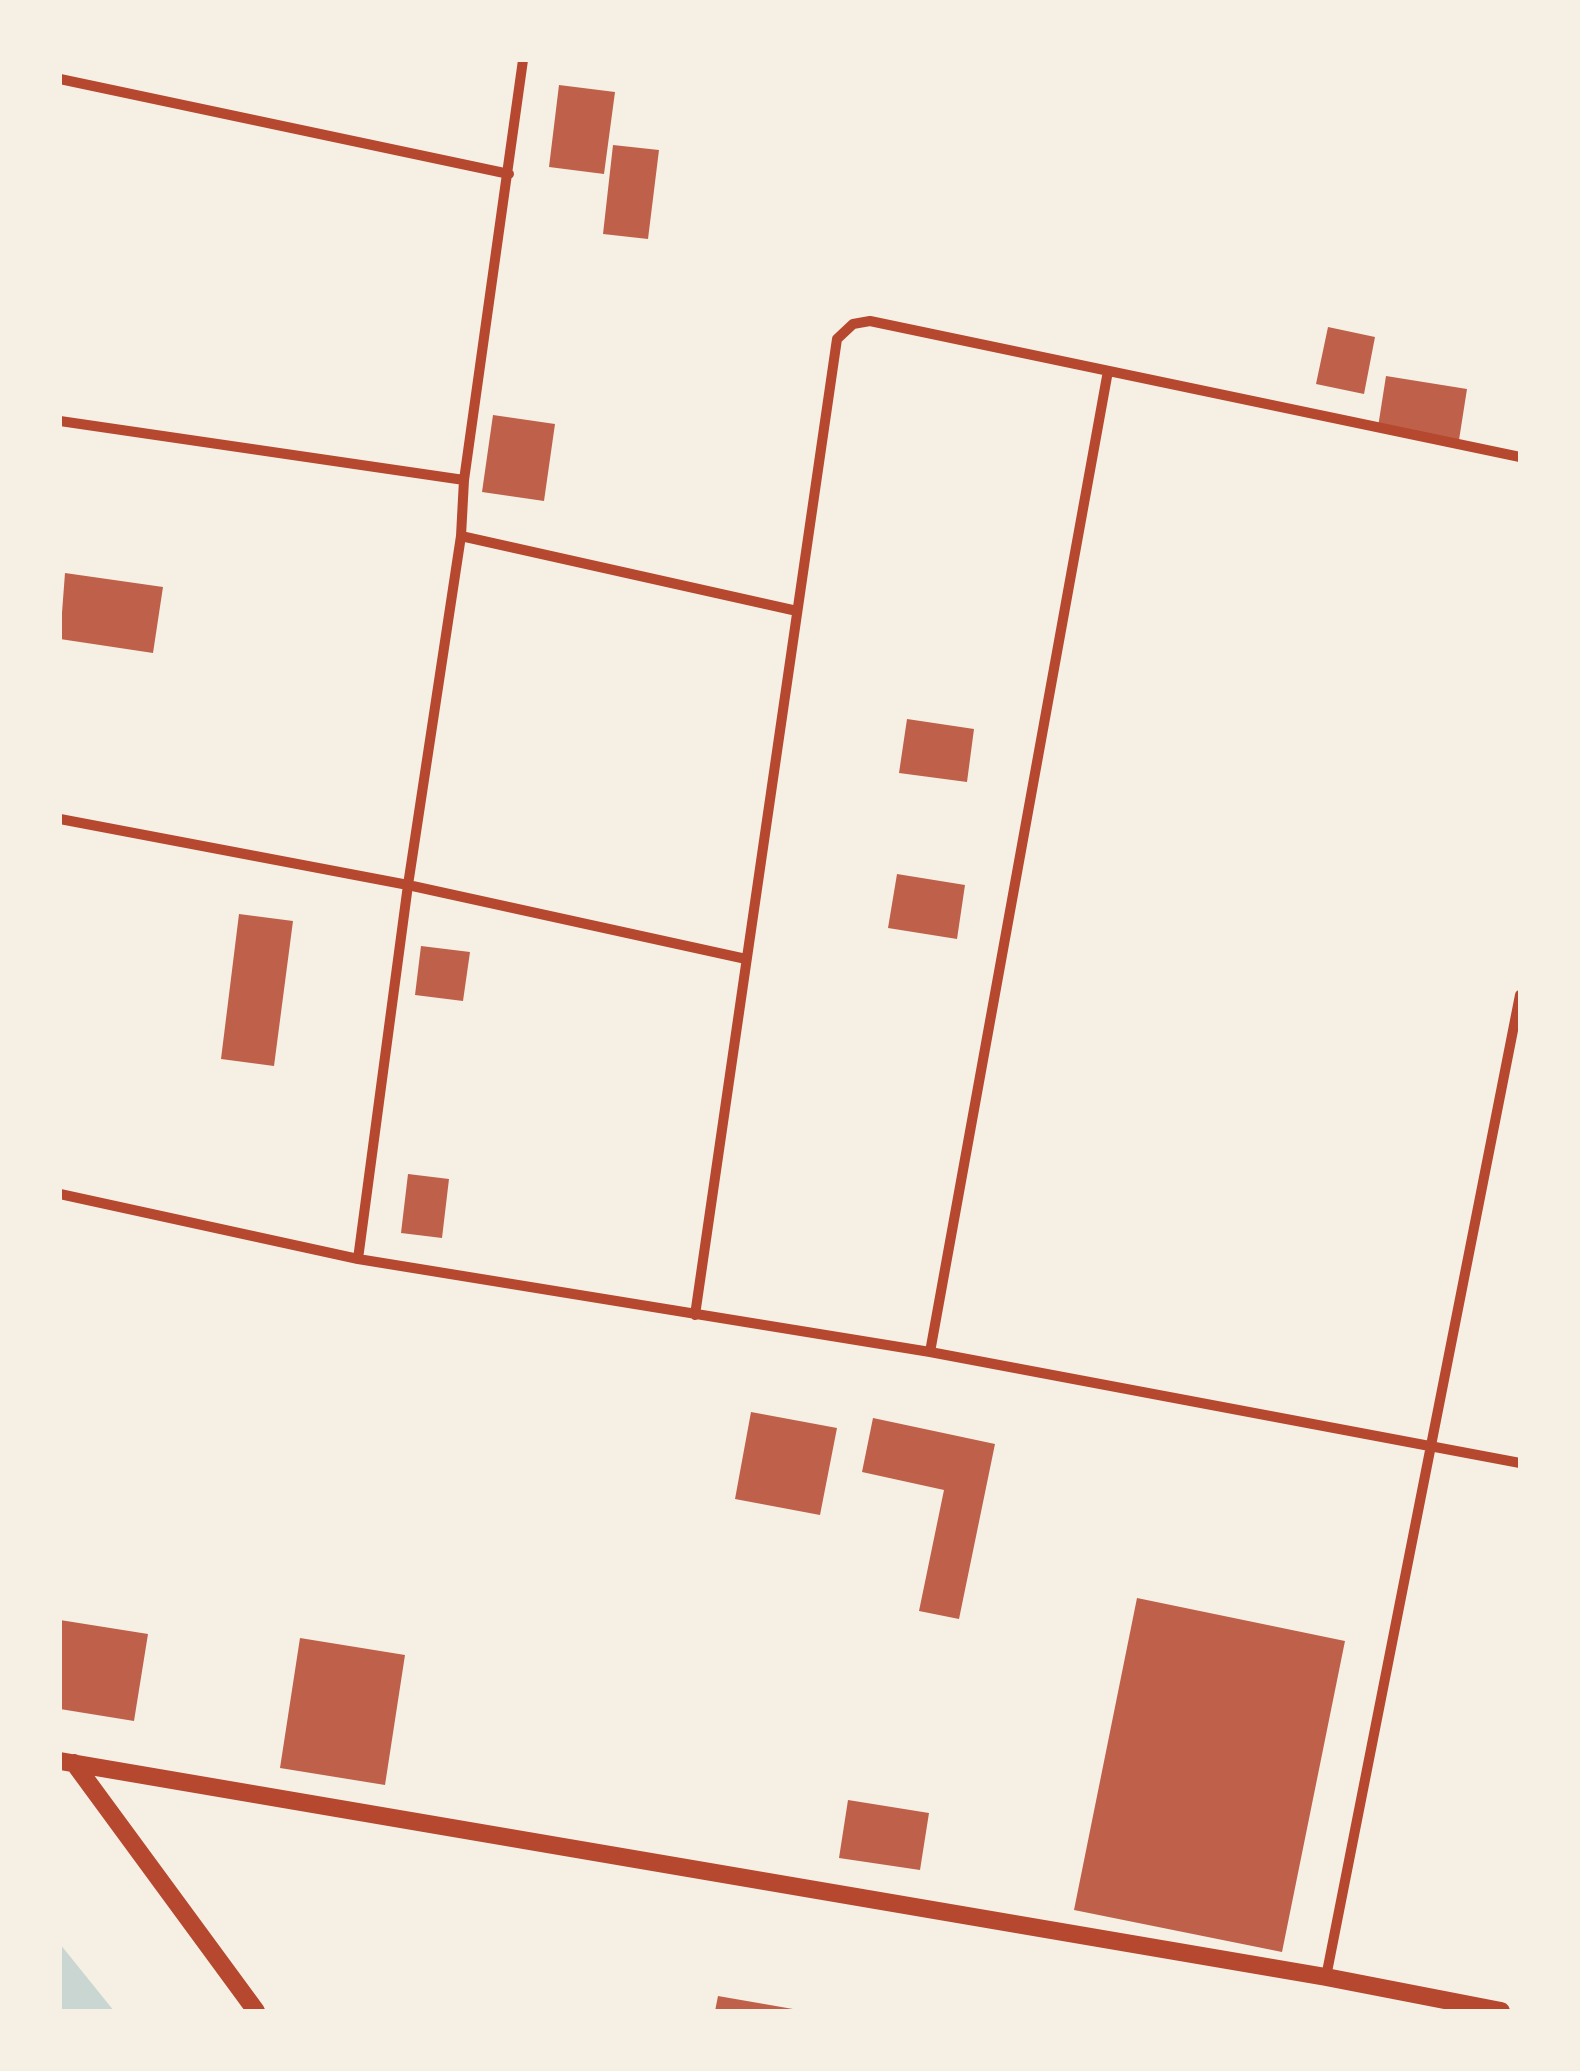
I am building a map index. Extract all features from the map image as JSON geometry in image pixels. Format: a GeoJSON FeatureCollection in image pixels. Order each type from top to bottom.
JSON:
{"type":"FeatureCollection","features":[{"type":"Feature","properties":{"kind":"street"},"geometry":{"type":"LineString","coordinates":[[358,1259],[408,885],[461,536],[464,480],[523,60]]}},
{"type":"Feature","properties":{"kind":"street"},"geometry":{"type":"LineString","coordinates":[[60,79],[509,174]]}},
{"type":"Feature","properties":{"kind":"street"},"geometry":{"type":"LineString","coordinates":[[695,1315],[837,340],[853,324],[870,322],[1520,457]]}},
{"type":"Feature","properties":{"kind":"street"},"geometry":{"type":"LineString","coordinates":[[930,1352],[1108,371]]}},
{"type":"Feature","properties":{"kind":"street"},"geometry":{"type":"LineString","coordinates":[[60,421],[464,480]]}},
{"type":"Feature","properties":{"kind":"street"},"geometry":{"type":"LineString","coordinates":[[461,536],[797,611]]}},
{"type":"Feature","properties":{"kind":"street"},"geometry":{"type":"LineString","coordinates":[[60,819],[408,885],[746,959]]}},
{"type":"Feature","properties":{"kind":"street"},"geometry":{"type":"LineString","coordinates":[[1326,1978],[1520,995]]}},
{"type":"Feature","properties":{"kind":"street"},"geometry":{"type":"LineString","coordinates":[[60,1194],[358,1259],[930,1352],[1520,1463]]}},
{"type":"Feature","properties":{"kind":"street"},"geometry":{"type":"LineString","coordinates":[[67,1762],[1496,2010]]}},
{"type":"Feature","properties":{"kind":"street"},"geometry":{"type":"LineString","coordinates":[[67,1762],[256,2011]]}},
{"type":"Feature","properties":{"kind":"shaded area"},"geometry":{"type":"Polygon","coordinates":[[[60,1944],[114,2011],[60,2011],[60,1944]]]}},
{"type":"Feature","properties":{"kind":"building"},"geometry":{"type":"Polygon","coordinates":[[[559,85],[615,92],[604,174],[549,167],[559,85]]]}},
{"type":"Feature","properties":{"kind":"building"},"geometry":{"type":"Polygon","coordinates":[[[613,145],[659,150],[648,239],[603,234],[613,145]]]}},
{"type":"Feature","properties":{"kind":"building"},"geometry":{"type":"Polygon","coordinates":[[[1328,327],[1375,337],[1364,394],[1316,384],[1328,327]]]}},
{"type":"Feature","properties":{"kind":"building"},"geometry":{"type":"Polygon","coordinates":[[[1386,376],[1467,389],[1459,440],[1378,427],[1386,376]]]}},
{"type":"Feature","properties":{"kind":"building"},"geometry":{"type":"Polygon","coordinates":[[[493,415],[555,424],[544,501],[482,492],[493,415]]]}},
{"type":"Feature","properties":{"kind":"building"},"geometry":{"type":"Polygon","coordinates":[[[65,573],[163,587],[153,653],[60,639],[65,573]]]}},
{"type":"Feature","properties":{"kind":"building"},"geometry":{"type":"Polygon","coordinates":[[[907,719],[974,729],[967,782],[899,773],[907,719]]]}},
{"type":"Feature","properties":{"kind":"building"},"geometry":{"type":"Polygon","coordinates":[[[897,874],[965,885],[957,939],[888,928],[897,874]]]}},
{"type":"Feature","properties":{"kind":"building"},"geometry":{"type":"Polygon","coordinates":[[[239,914],[293,921],[274,1066],[221,1059],[239,914]]]}},
{"type":"Feature","properties":{"kind":"building"},"geometry":{"type":"Polygon","coordinates":[[[421,946],[470,952],[463,1001],[415,995],[421,946]]]}},
{"type":"Feature","properties":{"kind":"building"},"geometry":{"type":"Polygon","coordinates":[[[408,1174],[449,1179],[442,1238],[401,1233],[408,1174]]]}},
{"type":"Feature","properties":{"kind":"building"},"geometry":{"type":"Polygon","coordinates":[[[751,1412],[837,1428],[820,1515],[735,1499],[751,1412]]]}},
{"type":"Feature","properties":{"kind":"building"},"geometry":{"type":"Polygon","coordinates":[[[873,1418],[995,1444],[959,1619],[919,1611],[944,1490],[862,1472],[873,1418]]]}},
{"type":"Feature","properties":{"kind":"building"},"geometry":{"type":"Polygon","coordinates":[[[1137,1598],[1345,1641],[1282,1952],[1074,1910],[1137,1598]]]}},
{"type":"Feature","properties":{"kind":"building"},"geometry":{"type":"Polygon","coordinates":[[[60,1620],[148,1634],[134,1721],[60,1709],[60,1620]]]}},
{"type":"Feature","properties":{"kind":"building"},"geometry":{"type":"Polygon","coordinates":[[[300,1638],[405,1655],[385,1785],[280,1768],[300,1638]]]}},
{"type":"Feature","properties":{"kind":"building"},"geometry":{"type":"Polygon","coordinates":[[[848,1800],[929,1813],[920,1870],[839,1858],[848,1800]]]}},
{"type":"Feature","properties":{"kind":"building"},"geometry":{"type":"Polygon","coordinates":[[[718,1996],[793,2009],[793,2011],[715,2011],[718,1996]]]}}]}
